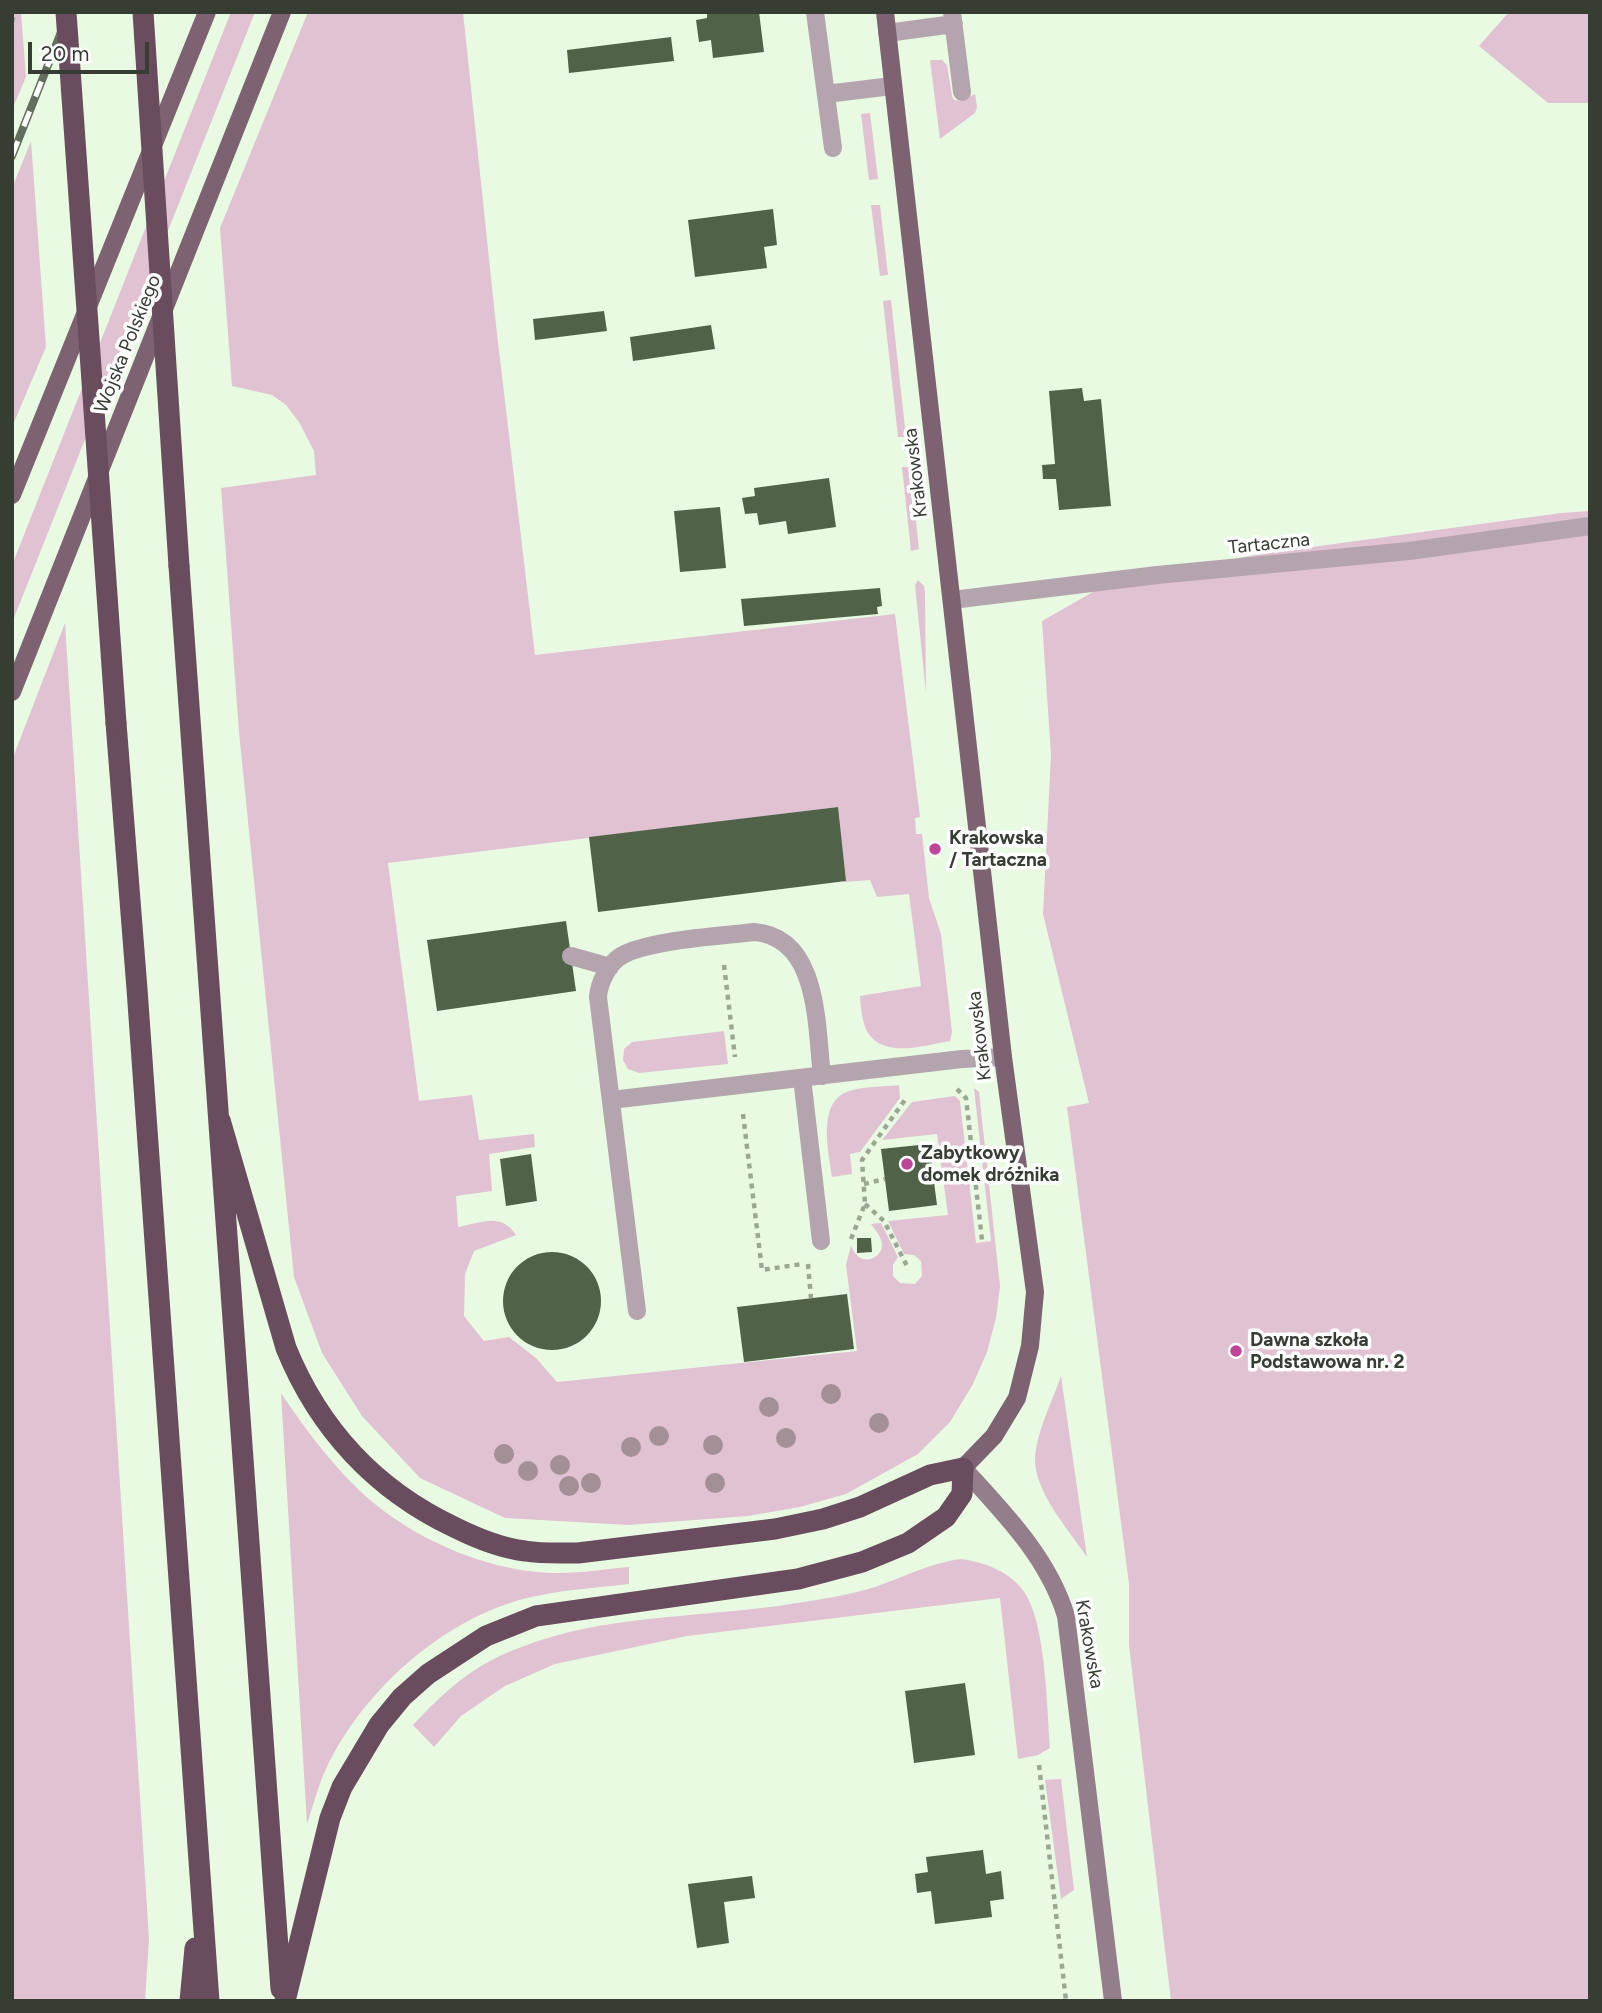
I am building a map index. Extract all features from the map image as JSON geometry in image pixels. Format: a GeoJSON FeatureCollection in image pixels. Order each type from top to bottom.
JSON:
{"type":"FeatureCollection","features":[{"type":"Feature","properties":{"kind":"highway"},"geometry":{"type":"LineString","coordinates":[[66,12],[209,2001]]}},
{"type":"Feature","properties":{"kind":"highway"},"geometry":{"type":"LineString","coordinates":[[143,12],[179,566],[283,2001]]}},
{"type":"Feature","properties":{"kind":"highway"},"geometry":{"type":"LineString","coordinates":[[220,1120],[286,1348],[312,1401],[355,1459],[381,1482],[405,1501],[463,1532],[502,1546],[548,1554],[579,1553],[762,1531],[848,1511],[930,1475],[963,1468],[962,1494],[946,1517],[908,1544],[798,1579],[536,1616],[486,1636],[428,1674],[402,1698],[379,1725],[342,1787],[330,1818],[283,2001]]}},
{"type":"Feature","properties":{"kind":"highway"},"geometry":{"type":"LineString","coordinates":[[190,2001],[201,1891]]}},
{"type":"Feature","properties":{"kind":"main road"},"geometry":{"type":"LineString","coordinates":[[12,495],[207,12]]}},
{"type":"Feature","properties":{"kind":"main road","name":"Wojska Polskiego"},"geometry":{"type":"LineString","coordinates":[[12,692],[282,12]]}},
{"type":"Feature","properties":{"kind":"main road","name":"Krakowska"},"geometry":{"type":"LineString","coordinates":[[885,12],[1003,1057],[1035,1292],[1030,1346],[1017,1398],[994,1436],[963,1468]]}},
{"type":"Feature","properties":{"kind":"street"},"geometry":{"type":"LineString","coordinates":[[815,12],[833,148]]}},
{"type":"Feature","properties":{"kind":"street"},"geometry":{"type":"LineString","coordinates":[[887,33],[953,18],[962,92]]}},
{"type":"Feature","properties":{"kind":"street"},"geometry":{"type":"LineString","coordinates":[[826,94],[892,86]]}},
{"type":"Feature","properties":{"kind":"street","name":"Tartaczna"},"geometry":{"type":"LineString","coordinates":[[952,600],[1157,575],[1409,551],[1590,526]]}},
{"type":"Feature","properties":{"kind":"street"},"geometry":{"type":"LineString","coordinates":[[637,1311],[598,997],[598,987],[610,967],[618,957],[647,947],[754,932],[777,938],[794,953],[808,975],[822,1076]]}},
{"type":"Feature","properties":{"kind":"street"},"geometry":{"type":"LineString","coordinates":[[571,956],[610,967]]}},
{"type":"Feature","properties":{"kind":"street"},"geometry":{"type":"LineString","coordinates":[[611,1100],[1003,1057]]}},
{"type":"Feature","properties":{"kind":"street"},"geometry":{"type":"LineString","coordinates":[[802,1078],[821,1241]]}},
{"type":"Feature","properties":{"kind":"street","name":"Krakowska"},"geometry":{"type":"LineString","coordinates":[[963,1468],[1012,1523],[1043,1564],[1057,1590],[1066,1616],[1113,2001]]}},
{"type":"Feature","properties":{"kind":"path"},"geometry":{"type":"LineString","coordinates":[[12,22],[15,12]]}},
{"type":"Feature","properties":{"kind":"path"},"geometry":{"type":"LineString","coordinates":[[949,1087],[957,1089],[966,1098],[982,1240]]}},
{"type":"Feature","properties":{"kind":"path"},"geometry":{"type":"LineString","coordinates":[[864,1184],[885,1179]]}},
{"type":"Feature","properties":{"kind":"path"},"geometry":{"type":"LineString","coordinates":[[865,1204],[884,1221],[908,1268]]}},
{"type":"Feature","properties":{"kind":"path"},"geometry":{"type":"LineString","coordinates":[[807,1264],[811,1298]]}},
{"type":"Feature","properties":{"kind":"path"},"geometry":{"type":"LineString","coordinates":[[1039,1765],[1066,2001]]}},
{"type":"Feature","properties":{"kind":"shaded area"},"geometry":{"type":"Polygon","coordinates":[[[12,12],[21,12],[26,77],[12,110],[12,12]]]}},
{"type":"Feature","properties":{"kind":"shaded area"},"geometry":{"type":"Polygon","coordinates":[[[231,12],[255,12],[12,623],[12,565],[231,12]]]}},
{"type":"Feature","properties":{"kind":"shaded area"},"geometry":{"type":"Polygon","coordinates":[[[308,12],[463,12],[535,655],[895,614],[920,817],[915,818],[916,834],[922,834],[929,898],[941,934],[952,1032],[950,1041],[895,1048],[875,1041],[866,1029],[860,996],[921,986],[909,894],[877,897],[870,880],[844,882],[837,807],[388,863],[419,1101],[472,1095],[479,1140],[534,1134],[535,1147],[489,1154],[492,1191],[456,1196],[458,1227],[497,1221],[504,1223],[516,1235],[474,1251],[465,1274],[464,1316],[484,1341],[509,1337],[536,1358],[557,1382],[857,1351],[846,1265],[851,1245],[859,1257],[874,1257],[882,1245],[880,1236],[871,1224],[881,1223],[898,1257],[893,1265],[893,1276],[900,1283],[915,1284],[922,1276],[921,1261],[914,1255],[904,1254],[888,1221],[948,1215],[937,1134],[882,1140],[912,1102],[955,1096],[960,1101],[976,1243],[991,1241],[974,1088],[979,1092],[1000,1286],[996,1318],[987,1352],[973,1384],[950,1422],[918,1454],[846,1494],[800,1507],[748,1516],[628,1525],[505,1518],[420,1478],[362,1416],[322,1353],[294,1277],[239,732],[221,488],[316,475],[314,451],[299,422],[286,405],[272,395],[232,386],[220,228],[308,12]]]}},
{"type":"Feature","properties":{"kind":"shaded area"},"geometry":{"type":"Polygon","coordinates":[[[1509,12],[1590,12],[1590,103],[1548,103],[1479,46],[1509,12]]]}},
{"type":"Feature","properties":{"kind":"shaded area"},"geometry":{"type":"Polygon","coordinates":[[[930,60],[942,60],[947,65],[954,100],[962,101],[975,94],[977,107],[975,113],[940,139],[930,60]]]}},
{"type":"Feature","properties":{"kind":"shaded area"},"geometry":{"type":"Polygon","coordinates":[[[870,113],[878,179],[869,180],[861,114],[870,113]]]}},
{"type":"Feature","properties":{"kind":"shaded area"},"geometry":{"type":"Polygon","coordinates":[[[31,141],[46,347],[12,427],[12,188],[31,141]]]}},
{"type":"Feature","properties":{"kind":"shaded area"},"geometry":{"type":"Polygon","coordinates":[[[871,205],[880,205],[888,275],[880,276],[871,205]]]}},
{"type":"Feature","properties":{"kind":"shaded area"},"geometry":{"type":"Polygon","coordinates":[[[891,300],[906,437],[898,437],[883,301],[891,300]]]}},
{"type":"Feature","properties":{"kind":"shaded area"},"geometry":{"type":"Polygon","coordinates":[[[902,467],[910,467],[919,549],[911,551],[902,467]]]}},
{"type":"Feature","properties":{"kind":"shaded area"},"geometry":{"type":"Polygon","coordinates":[[[1590,511],[1590,2001],[1171,2001],[1129,1645],[1129,1584],[1067,1107],[1089,1103],[1043,914],[1051,755],[1042,621],[1112,581],[1261,554],[1590,511]]]}},
{"type":"Feature","properties":{"kind":"shaded area"},"geometry":{"type":"Polygon","coordinates":[[[918,580],[924,586],[925,593],[926,693],[915,585],[918,580]]]}},
{"type":"Feature","properties":{"kind":"shaded area"},"geometry":{"type":"Polygon","coordinates":[[[65,623],[149,1939],[145,2001],[12,2001],[12,760],[65,623]]]}},
{"type":"Feature","properties":{"kind":"shaded area"},"geometry":{"type":"Polygon","coordinates":[[[724,1031],[728,1064],[639,1073],[628,1069],[623,1060],[624,1049],[632,1042],[724,1031]]]}},
{"type":"Feature","properties":{"kind":"shaded area"},"geometry":{"type":"Polygon","coordinates":[[[899,1085],[900,1098],[860,1152],[850,1154],[852,1174],[832,1177],[827,1129],[832,1106],[839,1097],[849,1091],[899,1085]]]}},
{"type":"Feature","properties":{"kind":"shaded area"},"geometry":{"type":"Polygon","coordinates":[[[1061,1376],[1087,1557],[1046,1497],[1036,1471],[1035,1458],[1039,1437],[1061,1376]]]}},
{"type":"Feature","properties":{"kind":"shaded area"},"geometry":{"type":"Polygon","coordinates":[[[281,1393],[317,1443],[358,1489],[400,1523],[425,1537],[478,1560],[533,1572],[569,1573],[629,1567],[629,1584],[549,1593],[492,1609],[434,1642],[407,1663],[360,1713],[341,1740],[323,1776],[307,1824],[281,1393]]]}},
{"type":"Feature","properties":{"kind":"shaded area"},"geometry":{"type":"Polygon","coordinates":[[[960,1559],[977,1562],[1002,1572],[1016,1582],[1030,1603],[1041,1642],[1050,1748],[1038,1755],[1018,1759],[1000,1598],[687,1636],[555,1664],[505,1686],[461,1716],[434,1747],[413,1725],[469,1674],[526,1645],[602,1626],[836,1596],[875,1587],[928,1567],[960,1559]]]}},
{"type":"Feature","properties":{"kind":"shaded area"},"geometry":{"type":"Polygon","coordinates":[[[1061,1779],[1074,1890],[1061,1899],[1045,1780],[1061,1779]]]}},
{"type":"Feature","properties":{"kind":"building"},"geometry":{"type":"Polygon","coordinates":[[[707,12],[759,12],[764,52],[713,58],[711,40],[699,42],[696,20],[707,18],[707,12]]]}},
{"type":"Feature","properties":{"kind":"building"},"geometry":{"type":"Polygon","coordinates":[[[671,37],[674,61],[569,73],[567,50],[671,37]]]}},
{"type":"Feature","properties":{"kind":"building"},"geometry":{"type":"Polygon","coordinates":[[[773,209],[777,245],[764,247],[767,268],[695,277],[688,220],[773,209]]]}},
{"type":"Feature","properties":{"kind":"building"},"geometry":{"type":"Polygon","coordinates":[[[604,311],[607,331],[535,340],[533,319],[604,311]]]}},
{"type":"Feature","properties":{"kind":"building"},"geometry":{"type":"Polygon","coordinates":[[[711,325],[715,349],[633,361],[630,337],[711,325]]]}},
{"type":"Feature","properties":{"kind":"building"},"geometry":{"type":"Polygon","coordinates":[[[1082,388],[1084,401],[1101,399],[1111,506],[1059,510],[1056,479],[1043,479],[1042,465],[1055,464],[1049,391],[1082,388]]]}},
{"type":"Feature","properties":{"kind":"building"},"geometry":{"type":"Polygon","coordinates":[[[829,478],[836,527],[788,534],[786,521],[759,525],[757,513],[745,514],[742,498],[755,496],[754,488],[829,478]]]}},
{"type":"Feature","properties":{"kind":"building"},"geometry":{"type":"Polygon","coordinates":[[[720,507],[726,568],[680,572],[674,511],[720,507]]]}},
{"type":"Feature","properties":{"kind":"building"},"geometry":{"type":"Polygon","coordinates":[[[880,588],[882,606],[877,607],[878,614],[744,626],[741,599],[880,588]]]}},
{"type":"Feature","properties":{"kind":"building"},"geometry":{"type":"Polygon","coordinates":[[[838,807],[846,881],[598,912],[589,837],[838,807]]]}},
{"type":"Feature","properties":{"kind":"building"},"geometry":{"type":"Polygon","coordinates":[[[566,921],[576,991],[437,1011],[427,940],[566,921]]]}},
{"type":"Feature","properties":{"kind":"building","name":"Zabytkowy domek dróżnika"},"geometry":{"type":"Polygon","coordinates":[[[929,1144],[937,1205],[889,1211],[881,1149],[929,1144]]]}},
{"type":"Feature","properties":{"kind":"building"},"geometry":{"type":"Polygon","coordinates":[[[531,1154],[537,1201],[506,1206],[500,1159],[531,1154]]]}},
{"type":"Feature","properties":{"kind":"building"},"geometry":{"type":"Polygon","coordinates":[[[857,1238],[871,1238],[872,1252],[857,1253],[857,1238]]]}},
{"type":"Feature","properties":{"kind":"building"},"geometry":{"type":"Polygon","coordinates":[[[552,1252],[571,1256],[587,1266],[597,1282],[601,1301],[597,1320],[587,1336],[571,1346],[552,1350],[533,1346],[517,1336],[507,1320],[503,1301],[507,1282],[517,1266],[533,1256],[552,1252]]]}},
{"type":"Feature","properties":{"kind":"building"},"geometry":{"type":"Polygon","coordinates":[[[847,1294],[854,1349],[744,1362],[737,1307],[847,1294]]]}},
{"type":"Feature","properties":{"kind":"building"},"geometry":{"type":"Polygon","coordinates":[[[965,1683],[975,1755],[914,1763],[905,1691],[965,1683]]]}},
{"type":"Feature","properties":{"kind":"building"},"geometry":{"type":"Polygon","coordinates":[[[983,1850],[986,1874],[1001,1871],[1004,1899],[990,1901],[992,1917],[935,1924],[931,1891],[917,1893],[915,1874],[928,1872],[926,1857],[983,1850]]]}},
{"type":"Feature","properties":{"kind":"building"},"geometry":{"type":"Polygon","coordinates":[[[752,1876],[755,1898],[724,1902],[729,1943],[697,1948],[688,1884],[752,1876]]]}},
{"type":"Feature","properties":{"kind":"railway"},"geometry":{"type":"LineString","coordinates":[[12,156],[69,12]]}},
{"type":"Feature","properties":{"kind":"place","name":"Krakowska / Tartaczna"},"geometry":{"type":"Point","coordinates":[935,849]}},
{"type":"Feature","properties":{"kind":"place","name":"Zabytkowy domek dróżnika"},"geometry":{"type":"Point","coordinates":[907,1164]}},
{"type":"Feature","properties":{"kind":"place","name":"Dawna szkoła Podstawowa nr. 2"},"geometry":{"type":"Point","coordinates":[1236,1351]}}]}
